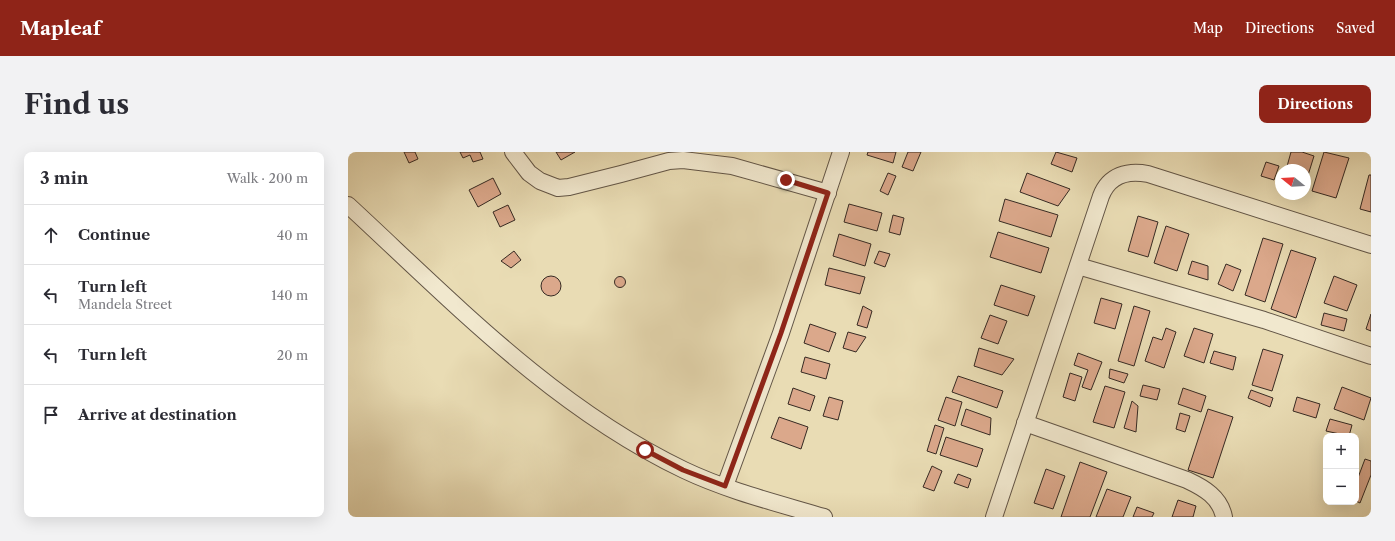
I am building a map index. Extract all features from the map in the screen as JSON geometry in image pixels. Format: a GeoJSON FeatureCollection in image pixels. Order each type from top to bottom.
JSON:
{"type":"FeatureCollection","features":[{"type":"Feature","properties":{"kind":"street"},"geometry":{"type":"LineString","coordinates":[[514,152],[530,173],[540,181],[558,188],[569,187],[669,161],[683,160],[732,166],[828,193]]}},
{"type":"Feature","properties":{"kind":"street"},"geometry":{"type":"LineString","coordinates":[[725,486],[781,333],[841,152]]}},
{"type":"Feature","properties":{"kind":"street"},"geometry":{"type":"LineString","coordinates":[[994,517],[1103,189],[1110,180],[1130,172],[1148,174],[1371,245]]}},
{"type":"Feature","properties":{"kind":"street"},"geometry":{"type":"LineString","coordinates":[[348,205],[493,340],[561,396],[614,432],[683,470],[725,486],[824,517]]}},
{"type":"Feature","properties":{"kind":"street"},"geometry":{"type":"LineString","coordinates":[[1078,266],[1264,320],[1371,356]]}},
{"type":"Feature","properties":{"kind":"street"},"geometry":{"type":"LineString","coordinates":[[1025,423],[1187,480],[1210,492],[1224,517]]}},
{"type":"Feature","properties":{"kind":"building"},"geometry":{"type":"Polygon","coordinates":[[[404,152],[415,152],[418,159],[409,163],[404,152]]]}},
{"type":"Feature","properties":{"kind":"building"},"geometry":{"type":"Polygon","coordinates":[[[460,152],[480,152],[483,159],[473,162],[470,155],[463,158],[460,152]]]}},
{"type":"Feature","properties":{"kind":"building"},"geometry":{"type":"Polygon","coordinates":[[[556,152],[575,152],[561,160],[556,152]]]}},
{"type":"Feature","properties":{"kind":"building"},"geometry":{"type":"Polygon","coordinates":[[[868,152],[896,152],[893,163],[867,155],[868,152]]]}},
{"type":"Feature","properties":{"kind":"building"},"geometry":{"type":"Polygon","coordinates":[[[908,152],[921,152],[913,171],[902,167],[908,152]]]}},
{"type":"Feature","properties":{"kind":"building"},"geometry":{"type":"Polygon","coordinates":[[[1056,152],[1077,158],[1072,172],[1051,164],[1056,152]]]}},
{"type":"Feature","properties":{"kind":"building"},"geometry":{"type":"Polygon","coordinates":[[[1291,152],[1302,152],[1314,156],[1311,166],[1311,164],[1288,164],[1291,152]]]}},
{"type":"Feature","properties":{"kind":"building"},"geometry":{"type":"Polygon","coordinates":[[[1324,152],[1349,158],[1336,198],[1312,191],[1324,152]]]}},
{"type":"Feature","properties":{"kind":"building"},"geometry":{"type":"Polygon","coordinates":[[[1266,162],[1275,165],[1274,180],[1261,176],[1266,162]]]}},
{"type":"Feature","properties":{"kind":"building"},"geometry":{"type":"Polygon","coordinates":[[[888,173],[896,176],[888,195],[880,191],[888,173]]]}},
{"type":"Feature","properties":{"kind":"building"},"geometry":{"type":"Polygon","coordinates":[[[1027,173],[1070,189],[1058,206],[1020,192],[1027,173]]]}},
{"type":"Feature","properties":{"kind":"building"},"geometry":{"type":"Polygon","coordinates":[[[1369,175],[1371,175],[1371,212],[1360,209],[1369,175]]]}},
{"type":"Feature","properties":{"kind":"building"},"geometry":{"type":"Polygon","coordinates":[[[493,178],[501,194],[478,207],[469,190],[493,178]]]}},
{"type":"Feature","properties":{"kind":"building"},"geometry":{"type":"Polygon","coordinates":[[[1005,199],[1058,215],[1051,237],[999,221],[1005,199]]]}},
{"type":"Feature","properties":{"kind":"building"},"geometry":{"type":"Polygon","coordinates":[[[849,204],[882,213],[877,231],[844,222],[849,204]]]}},
{"type":"Feature","properties":{"kind":"building"},"geometry":{"type":"Polygon","coordinates":[[[508,205],[515,220],[500,227],[493,212],[508,205]]]}},
{"type":"Feature","properties":{"kind":"building"},"geometry":{"type":"Polygon","coordinates":[[[893,215],[904,218],[900,235],[889,232],[893,215]]]}},
{"type":"Feature","properties":{"kind":"building"},"geometry":{"type":"Polygon","coordinates":[[[1138,216],[1158,222],[1148,257],[1128,251],[1138,216]]]}},
{"type":"Feature","properties":{"kind":"building"},"geometry":{"type":"Polygon","coordinates":[[[1166,226],[1189,234],[1177,271],[1154,263],[1166,226]]]}},
{"type":"Feature","properties":{"kind":"building"},"geometry":{"type":"Polygon","coordinates":[[[998,232],[1049,248],[1041,273],[990,257],[998,232]]]}},
{"type":"Feature","properties":{"kind":"building"},"geometry":{"type":"Polygon","coordinates":[[[839,234],[871,244],[865,266],[833,256],[839,234]]]}},
{"type":"Feature","properties":{"kind":"building"},"geometry":{"type":"Polygon","coordinates":[[[1263,238],[1283,244],[1265,302],[1245,295],[1263,238]]]}},
{"type":"Feature","properties":{"kind":"building"},"geometry":{"type":"Polygon","coordinates":[[[1291,250],[1316,258],[1296,318],[1271,309],[1291,250]]]}},
{"type":"Feature","properties":{"kind":"building"},"geometry":{"type":"Polygon","coordinates":[[[514,251],[521,260],[511,268],[501,261],[514,251]]]}},
{"type":"Feature","properties":{"kind":"building"},"geometry":{"type":"Polygon","coordinates":[[[879,251],[890,254],[885,267],[874,263],[879,251]]]}},
{"type":"Feature","properties":{"kind":"building"},"geometry":{"type":"Polygon","coordinates":[[[1192,261],[1208,266],[1208,280],[1188,274],[1192,261]]]}},
{"type":"Feature","properties":{"kind":"building"},"geometry":{"type":"Polygon","coordinates":[[[1226,264],[1241,270],[1233,291],[1218,284],[1226,264]]]}},
{"type":"Feature","properties":{"kind":"building"},"geometry":{"type":"Polygon","coordinates":[[[829,268],[865,277],[860,294],[825,285],[829,268]]]}},
{"type":"Feature","properties":{"kind":"building"},"geometry":{"type":"Polygon","coordinates":[[[551,276],[558,279],[561,286],[558,293],[551,296],[544,293],[541,286],[544,279],[551,276]]]}},
{"type":"Feature","properties":{"kind":"building"},"geometry":{"type":"Polygon","coordinates":[[[1334,276],[1357,285],[1347,311],[1324,303],[1334,276]]]}},
{"type":"Feature","properties":{"kind":"building"},"geometry":{"type":"Polygon","coordinates":[[[618,277],[622,277],[624,278],[624,286],[618,287],[615,284],[615,280],[618,277]]]}},
{"type":"Feature","properties":{"kind":"building"},"geometry":{"type":"Polygon","coordinates":[[[1001,285],[1035,296],[1028,316],[994,305],[1001,285]]]}},
{"type":"Feature","properties":{"kind":"building"},"geometry":{"type":"Polygon","coordinates":[[[1101,298],[1122,304],[1115,329],[1094,323],[1101,298]]]}},
{"type":"Feature","properties":{"kind":"building"},"geometry":{"type":"Polygon","coordinates":[[[863,306],[872,311],[867,328],[857,325],[863,306]]]}},
{"type":"Feature","properties":{"kind":"building"},"geometry":{"type":"Polygon","coordinates":[[[1134,306],[1150,311],[1134,366],[1118,361],[1134,306]]]}},
{"type":"Feature","properties":{"kind":"building"},"geometry":{"type":"Polygon","coordinates":[[[1324,313],[1347,319],[1344,331],[1321,325],[1324,313]]]}},
{"type":"Feature","properties":{"kind":"building"},"geometry":{"type":"Polygon","coordinates":[[[1371,314],[1371,331],[1366,329],[1371,314]]]}},
{"type":"Feature","properties":{"kind":"building"},"geometry":{"type":"Polygon","coordinates":[[[990,315],[1007,321],[998,344],[981,338],[990,315]]]}},
{"type":"Feature","properties":{"kind":"building"},"geometry":{"type":"Polygon","coordinates":[[[810,324],[836,333],[829,352],[804,343],[810,324]]]}},
{"type":"Feature","properties":{"kind":"building"},"geometry":{"type":"Polygon","coordinates":[[[1166,328],[1176,332],[1164,368],[1145,361],[1153,337],[1162,340],[1166,328]]]}},
{"type":"Feature","properties":{"kind":"building"},"geometry":{"type":"Polygon","coordinates":[[[1194,328],[1213,334],[1204,363],[1184,356],[1194,328]]]}},
{"type":"Feature","properties":{"kind":"building"},"geometry":{"type":"Polygon","coordinates":[[[848,332],[866,337],[856,352],[843,348],[848,332]]]}},
{"type":"Feature","properties":{"kind":"building"},"geometry":{"type":"Polygon","coordinates":[[[979,348],[1014,359],[1002,375],[974,366],[979,348]]]}},
{"type":"Feature","properties":{"kind":"building"},"geometry":{"type":"Polygon","coordinates":[[[1263,349],[1283,355],[1272,391],[1252,385],[1263,349]]]}},
{"type":"Feature","properties":{"kind":"building"},"geometry":{"type":"Polygon","coordinates":[[[1214,351],[1236,357],[1233,370],[1210,363],[1214,351]]]}},
{"type":"Feature","properties":{"kind":"building"},"geometry":{"type":"Polygon","coordinates":[[[1078,353],[1102,362],[1091,390],[1082,387],[1088,370],[1074,365],[1078,353]]]}},
{"type":"Feature","properties":{"kind":"building"},"geometry":{"type":"Polygon","coordinates":[[[805,357],[830,364],[826,379],[801,372],[805,357]]]}},
{"type":"Feature","properties":{"kind":"building"},"geometry":{"type":"Polygon","coordinates":[[[1110,369],[1128,374],[1124,383],[1109,378],[1110,369]]]}},
{"type":"Feature","properties":{"kind":"building"},"geometry":{"type":"Polygon","coordinates":[[[1070,373],[1082,377],[1075,401],[1063,397],[1070,373]]]}},
{"type":"Feature","properties":{"kind":"building"},"geometry":{"type":"Polygon","coordinates":[[[958,376],[1003,391],[997,408],[952,392],[958,376]]]}},
{"type":"Feature","properties":{"kind":"building"},"geometry":{"type":"Polygon","coordinates":[[[1143,385],[1160,389],[1157,400],[1140,396],[1143,385]]]}},
{"type":"Feature","properties":{"kind":"building"},"geometry":{"type":"Polygon","coordinates":[[[1105,386],[1125,392],[1114,428],[1093,422],[1105,386]]]}},
{"type":"Feature","properties":{"kind":"building"},"geometry":{"type":"Polygon","coordinates":[[[1342,387],[1371,398],[1364,420],[1334,409],[1342,387]]]}},
{"type":"Feature","properties":{"kind":"building"},"geometry":{"type":"Polygon","coordinates":[[[793,388],[815,396],[810,411],[788,404],[793,388]]]}},
{"type":"Feature","properties":{"kind":"building"},"geometry":{"type":"Polygon","coordinates":[[[1183,388],[1206,396],[1201,412],[1178,404],[1183,388]]]}},
{"type":"Feature","properties":{"kind":"building"},"geometry":{"type":"Polygon","coordinates":[[[1251,390],[1273,398],[1270,407],[1248,398],[1251,390]]]}},
{"type":"Feature","properties":{"kind":"building"},"geometry":{"type":"Polygon","coordinates":[[[829,397],[843,401],[838,420],[823,416],[829,397]]]}},
{"type":"Feature","properties":{"kind":"building"},"geometry":{"type":"Polygon","coordinates":[[[946,397],[962,402],[955,426],[938,420],[946,397]]]}},
{"type":"Feature","properties":{"kind":"building"},"geometry":{"type":"Polygon","coordinates":[[[1297,397],[1320,404],[1316,418],[1293,411],[1297,397]]]}},
{"type":"Feature","properties":{"kind":"building"},"geometry":{"type":"Polygon","coordinates":[[[1132,401],[1138,406],[1136,432],[1124,428],[1132,401]]]}},
{"type":"Feature","properties":{"kind":"building"},"geometry":{"type":"Polygon","coordinates":[[[966,409],[991,418],[990,435],[961,425],[966,409]]]}},
{"type":"Feature","properties":{"kind":"building"},"geometry":{"type":"Polygon","coordinates":[[[1208,409],[1233,417],[1213,478],[1188,470],[1208,409]]]}},
{"type":"Feature","properties":{"kind":"building"},"geometry":{"type":"Polygon","coordinates":[[[1180,413],[1190,416],[1185,432],[1176,429],[1180,413]]]}},
{"type":"Feature","properties":{"kind":"building"},"geometry":{"type":"Polygon","coordinates":[[[779,417],[808,427],[801,449],[771,438],[779,417]]]}},
{"type":"Feature","properties":{"kind":"building"},"geometry":{"type":"Polygon","coordinates":[[[1330,419],[1352,425],[1350,433],[1335,433],[1326,431],[1330,419]]]}},
{"type":"Feature","properties":{"kind":"building"},"geometry":{"type":"Polygon","coordinates":[[[935,425],[944,428],[936,454],[927,451],[935,425]]]}},
{"type":"Feature","properties":{"kind":"building"},"geometry":{"type":"Polygon","coordinates":[[[946,437],[983,449],[977,467],[940,455],[946,437]]]}},
{"type":"Feature","properties":{"kind":"building"},"geometry":{"type":"Polygon","coordinates":[[[1365,459],[1371,461],[1371,475],[1360,503],[1359,502],[1359,475],[1365,459]]]}},
{"type":"Feature","properties":{"kind":"building"},"geometry":{"type":"Polygon","coordinates":[[[1080,462],[1107,472],[1090,517],[1061,517],[1080,462]]]}},
{"type":"Feature","properties":{"kind":"building"},"geometry":{"type":"Polygon","coordinates":[[[932,466],[942,471],[934,491],[923,487],[932,466]]]}},
{"type":"Feature","properties":{"kind":"building"},"geometry":{"type":"Polygon","coordinates":[[[1046,469],[1065,476],[1053,509],[1034,503],[1046,469]]]}},
{"type":"Feature","properties":{"kind":"building"},"geometry":{"type":"Polygon","coordinates":[[[958,474],[971,479],[968,488],[954,483],[958,474]]]}},
{"type":"Feature","properties":{"kind":"building"},"geometry":{"type":"Polygon","coordinates":[[[1107,489],[1131,497],[1123,517],[1096,517],[1107,489]]]}},
{"type":"Feature","properties":{"kind":"building"},"geometry":{"type":"Polygon","coordinates":[[[1178,500],[1196,506],[1193,517],[1172,517],[1178,500]]]}},
{"type":"Feature","properties":{"kind":"building"},"geometry":{"type":"Polygon","coordinates":[[[1137,507],[1154,513],[1152,517],[1133,517],[1137,507]]]}},
{"type":"Feature","properties":{"kind":"route"},"geometry":{"type":"LineString","coordinates":[[645,450],[683,470],[725,486],[781,333],[828,193],[786,180]]}}]}
